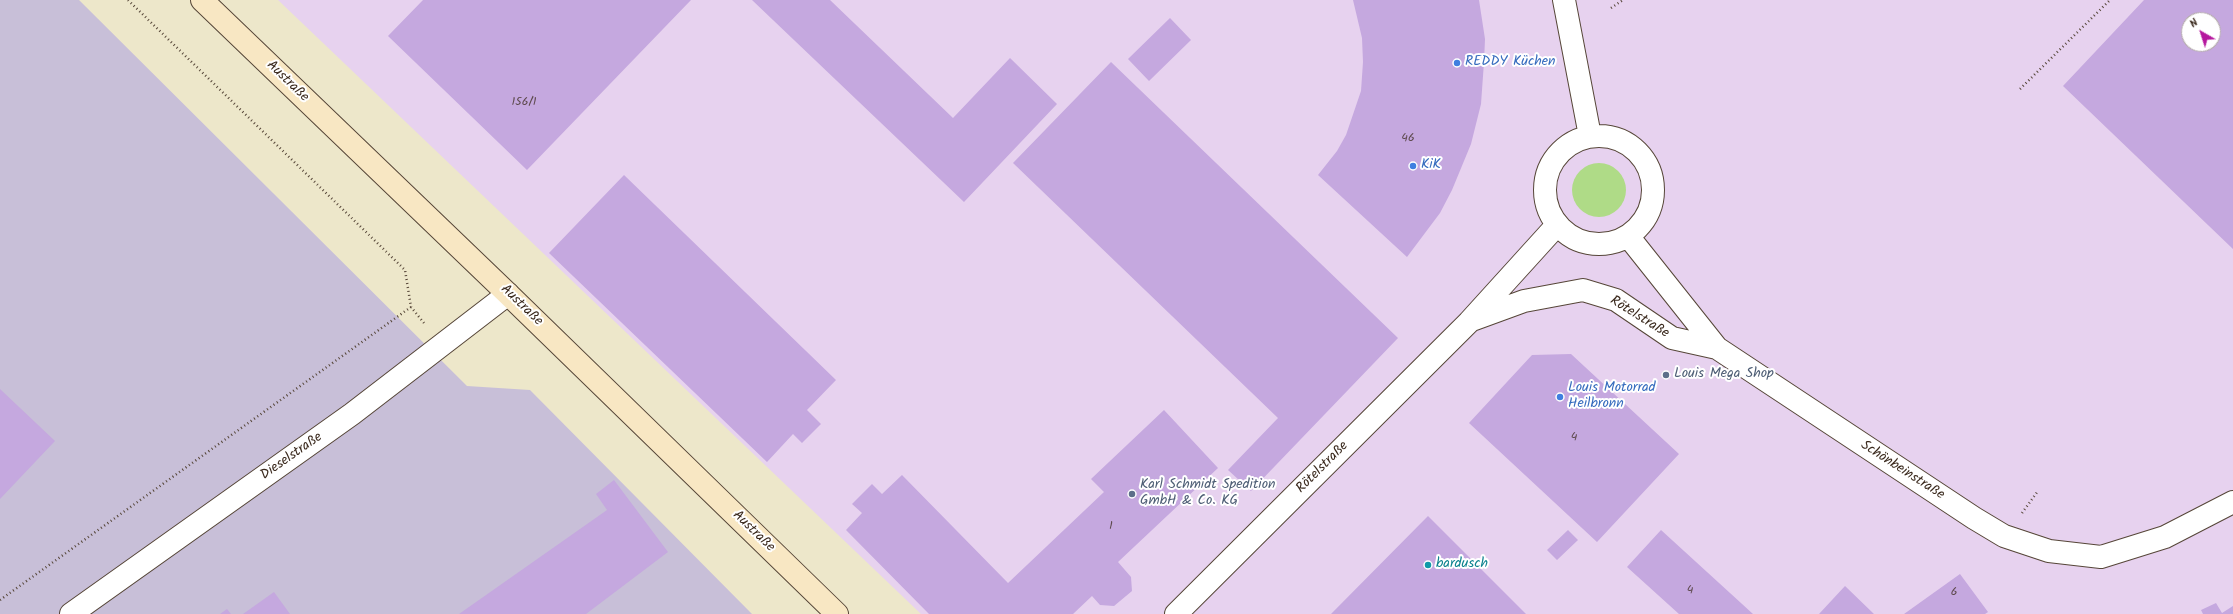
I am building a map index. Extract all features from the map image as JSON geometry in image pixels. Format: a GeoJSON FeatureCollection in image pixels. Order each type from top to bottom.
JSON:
{"type":"FeatureCollection","features":[{"type":"Feature","properties":{"kind":"main road","name":"Austraße"},"geometry":{"type":"LineString","coordinates":[[202,0],[508,294],[837,614]]}},
{"type":"Feature","properties":{"kind":"street"},"geometry":{"type":"LineString","coordinates":[[1564,0],[1590,136]]}},
{"type":"Feature","properties":{"kind":"street"},"geometry":{"type":"LineString","coordinates":[[1590,136],[1610,137],[1628,144],[1638,152],[1646,162],[1652,178],[1653,195],[1649,211],[1641,225],[1628,236],[1614,242],[1598,244],[1583,242],[1569,236],[1557,225],[1548,211],[1544,195],[1545,179],[1551,163],[1562,150],[1575,141],[1590,136]]}},
{"type":"Feature","properties":{"kind":"street","name":"Rötelstraße"},"geometry":{"type":"LineString","coordinates":[[1176,614],[1469,322],[1557,225]]}},
{"type":"Feature","properties":{"kind":"street","name":"Schönbeinstraße"},"geometry":{"type":"LineString","coordinates":[[1628,236],[1717,348],[1974,518],[2004,536],[2049,551],[2101,558],[2165,537],[2233,502]]}},
{"type":"Feature","properties":{"kind":"street","name":"Rötelstraße"},"geometry":{"type":"LineString","coordinates":[[1469,322],[1524,301],[1583,290],[1616,300],[1672,338],[1717,348]]}},
{"type":"Feature","properties":{"kind":"street","name":"Dieselstraße"},"geometry":{"type":"LineString","coordinates":[[71,614],[352,414],[443,346],[508,294]]}},
{"type":"Feature","properties":{"kind":"path"},"geometry":{"type":"LineString","coordinates":[[128,0],[405,270],[412,308],[443,346]]}},
{"type":"Feature","properties":{"kind":"path"},"geometry":{"type":"LineString","coordinates":[[1611,8],[1623,0]]}},
{"type":"Feature","properties":{"kind":"path"},"geometry":{"type":"LineString","coordinates":[[2020,89],[2110,0]]}},
{"type":"Feature","properties":{"kind":"path"},"geometry":{"type":"LineString","coordinates":[[0,600],[412,308]]}},
{"type":"Feature","properties":{"kind":"path"},"geometry":{"type":"LineString","coordinates":[[2020,515],[2038,491]]}},
{"type":"Feature","properties":{"kind":"shaded area"},"geometry":{"type":"Polygon","coordinates":[[[0,0],[79,0],[467,386],[530,390],[752,614],[0,614],[0,0]]]}},
{"type":"Feature","properties":{"kind":"shaded area"},"geometry":{"type":"Polygon","coordinates":[[[278,0],[2233,0],[2233,614],[921,614],[278,0]]]}},
{"type":"Feature","properties":{"kind":"green space"},"geometry":{"type":"Polygon","coordinates":[[[1599,163],[1609,165],[1618,171],[1624,180],[1626,190],[1624,200],[1618,209],[1609,215],[1599,217],[1589,215],[1580,209],[1574,200],[1572,190],[1574,180],[1580,171],[1589,165],[1599,163]]]}},
{"type":"Feature","properties":{"kind":"building"},"geometry":{"type":"Polygon","coordinates":[[[423,0],[691,0],[527,170],[388,36],[423,0]]]}},
{"type":"Feature","properties":{"kind":"building"},"geometry":{"type":"Polygon","coordinates":[[[752,0],[830,0],[953,118],[1010,58],[1057,104],[964,202],[752,0]]]}},
{"type":"Feature","properties":{"kind":"building"},"geometry":{"type":"Polygon","coordinates":[[[1353,0],[1479,0],[1485,39],[1484,62],[1481,104],[1471,144],[1452,190],[1440,213],[1407,257],[1318,175],[1337,151],[1346,135],[1361,91],[1363,62],[1362,38],[1353,0]]]}},
{"type":"Feature","properties":{"kind":"building"},"geometry":{"type":"Polygon","coordinates":[[[2144,0],[2233,0],[2233,249],[2063,86],[2144,0]]]}},
{"type":"Feature","properties":{"kind":"building"},"geometry":{"type":"Polygon","coordinates":[[[1170,18],[1191,40],[1149,81],[1128,59],[1170,18]]]}},
{"type":"Feature","properties":{"kind":"building"},"geometry":{"type":"Polygon","coordinates":[[[1111,62],[1398,338],[1251,491],[1228,470],[1278,418],[1013,163],[1111,62]]]}},
{"type":"Feature","properties":{"kind":"building"},"geometry":{"type":"Polygon","coordinates":[[[624,175],[836,380],[807,410],[821,424],[802,443],[793,434],[767,462],[549,253],[624,175]]]}},
{"type":"Feature","properties":{"kind":"building"},"geometry":{"type":"Polygon","coordinates":[[[1571,354],[1679,454],[1597,542],[1469,423],[1532,355],[1571,354]]]}},
{"type":"Feature","properties":{"kind":"building"},"geometry":{"type":"Polygon","coordinates":[[[0,389],[55,441],[0,499],[0,389]]]}},
{"type":"Feature","properties":{"kind":"building"},"geometry":{"type":"Polygon","coordinates":[[[1164,410],[1218,468],[1118,562],[1131,577],[1132,591],[1114,606],[1100,605],[1092,596],[1073,614],[929,614],[846,530],[862,513],[852,504],[872,484],[882,494],[902,475],[1008,583],[1104,492],[1091,479],[1164,410]]]}},
{"type":"Feature","properties":{"kind":"building"},"geometry":{"type":"Polygon","coordinates":[[[614,480],[668,552],[586,614],[459,614],[607,510],[596,494],[614,480]]]}},
{"type":"Feature","properties":{"kind":"building","name":"bardusch"},"geometry":{"type":"Polygon","coordinates":[[[1428,516],[1526,614],[1331,614],[1428,516]]]}},
{"type":"Feature","properties":{"kind":"building"},"geometry":{"type":"Polygon","coordinates":[[[1568,530],[1578,540],[1557,560],[1547,550],[1568,530]]]}},
{"type":"Feature","properties":{"kind":"building"},"geometry":{"type":"Polygon","coordinates":[[[1661,530],[1753,614],[1679,614],[1627,567],[1661,530]]]}},
{"type":"Feature","properties":{"kind":"building"},"geometry":{"type":"Polygon","coordinates":[[[1960,574],[1988,612],[1985,614],[1904,614],[1960,574]]]}},
{"type":"Feature","properties":{"kind":"building"},"geometry":{"type":"Polygon","coordinates":[[[1845,586],[1874,614],[1819,614],[1845,586]]]}},
{"type":"Feature","properties":{"kind":"building"},"geometry":{"type":"Polygon","coordinates":[[[274,592],[290,614],[243,614],[274,592]]]}},
{"type":"Feature","properties":{"kind":"building"},"geometry":{"type":"Polygon","coordinates":[[[2216,603],[2222,613],[2233,606],[2233,614],[2203,614],[2201,610],[2216,603]]]}},
{"type":"Feature","properties":{"kind":"building"},"geometry":{"type":"Polygon","coordinates":[[[227,609],[231,614],[220,614],[227,609]]]}},
{"type":"Feature","properties":{"kind":"place","name":"REDDY Küchen"},"geometry":{"type":"Point","coordinates":[1457,63]}},
{"type":"Feature","properties":{"kind":"place","name":"KiK"},"geometry":{"type":"Point","coordinates":[1413,166]}},
{"type":"Feature","properties":{"kind":"place","name":"Louis Mega Shop"},"geometry":{"type":"Point","coordinates":[1666,375]}},
{"type":"Feature","properties":{"kind":"place","name":"Louis Motorrad Heilbronn"},"geometry":{"type":"Point","coordinates":[1560,397]}},
{"type":"Feature","properties":{"kind":"place","name":"Karl Schmidt Spedition GmbH & Co. KG"},"geometry":{"type":"Point","coordinates":[1132,494]}},
{"type":"Feature","properties":{"kind":"place","name":"bardusch"},"geometry":{"type":"Point","coordinates":[1428,565]}}]}
